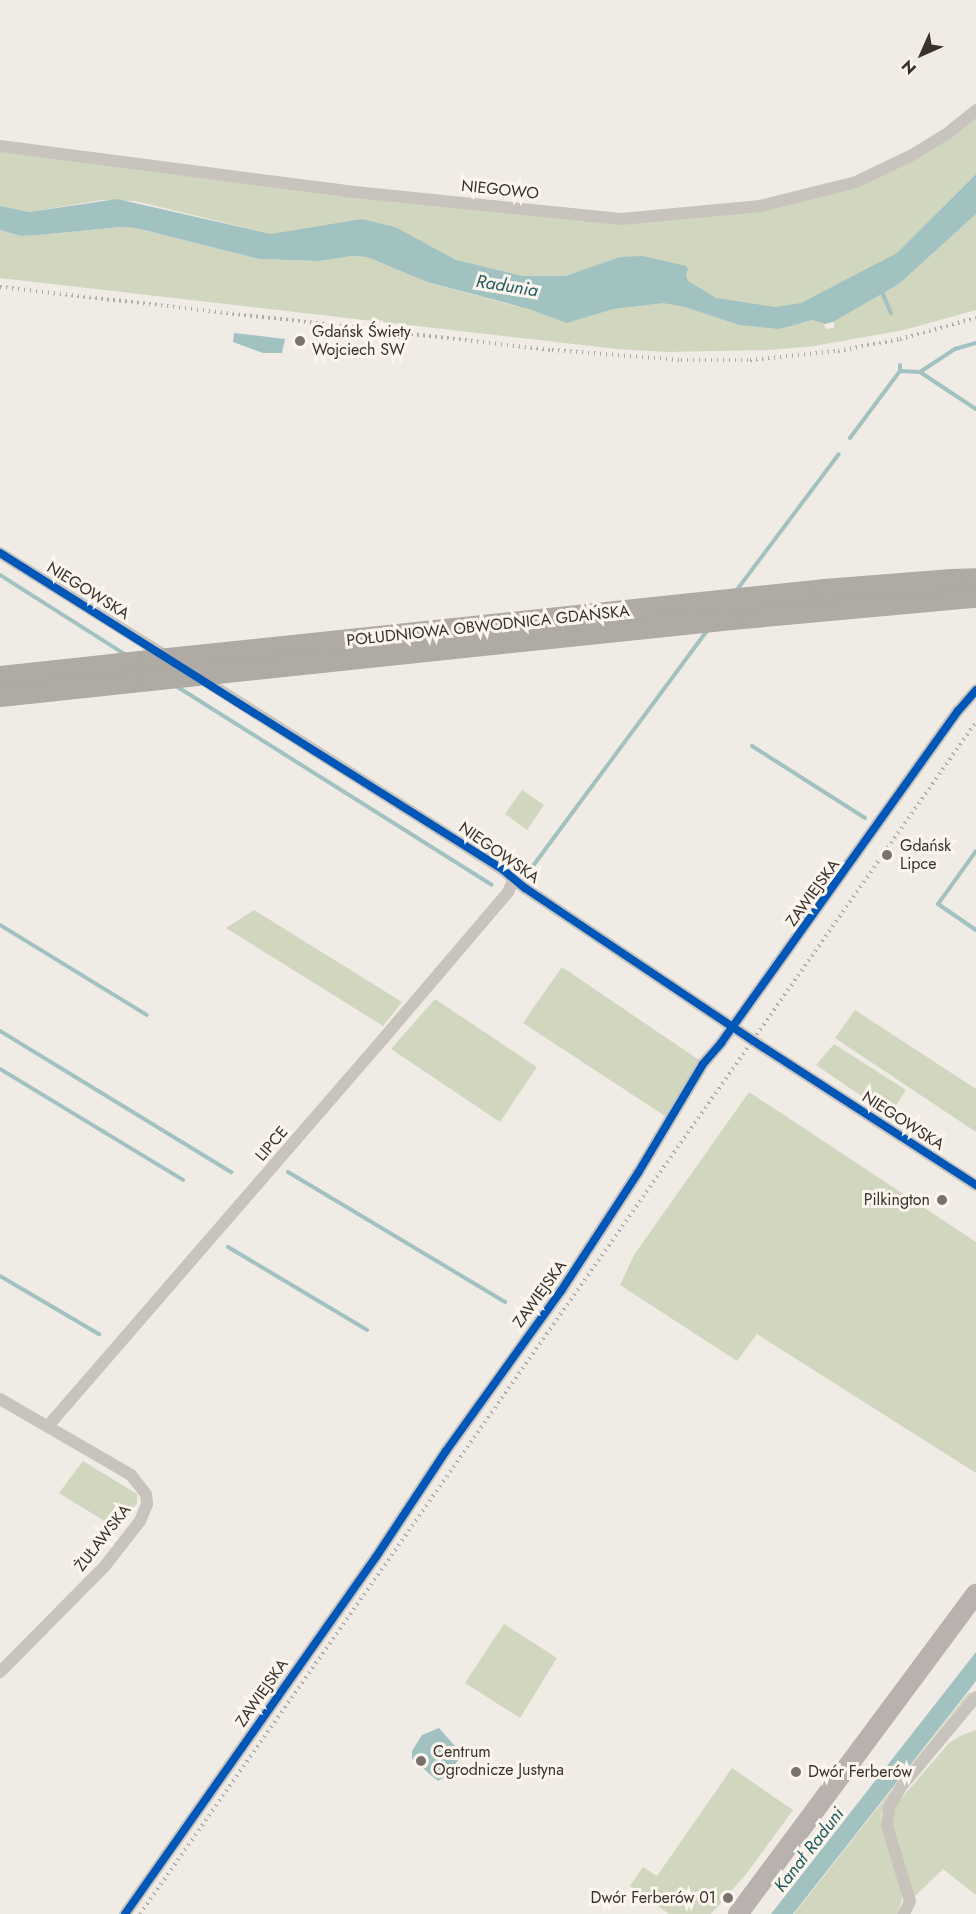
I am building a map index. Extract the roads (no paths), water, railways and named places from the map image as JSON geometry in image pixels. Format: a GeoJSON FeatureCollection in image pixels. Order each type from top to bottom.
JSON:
{"type":"FeatureCollection","features":[{"type":"Feature","properties":{"kind":"highway","name":"POŁUDNIOWA OBWODNICA GDAŃSKA"},"geometry":{"type":"LineString","coordinates":[[0,677],[825,590],[976,579]]}},
{"type":"Feature","properties":{"kind":"highway"},"geometry":{"type":"LineString","coordinates":[[0,696],[732,619],[976,597]]}},
{"type":"Feature","properties":{"kind":"main road"},"geometry":{"type":"LineString","coordinates":[[738,1914],[976,1594]]}},
{"type":"Feature","properties":{"kind":"street","name":"NIEGOWO"},"geometry":{"type":"LineString","coordinates":[[0,146],[345,191],[621,219],[760,206],[856,182],[921,150],[976,110]]}},
{"type":"Feature","properties":{"kind":"street","name":"NIEGOWSKA"},"geometry":{"type":"LineString","coordinates":[[0,553],[414,813],[976,1185]]}},
{"type":"Feature","properties":{"kind":"street","name":"ZAWIEJSKA"},"geometry":{"type":"LineString","coordinates":[[125,1914],[465,1424],[561,1291],[638,1173],[703,1064],[733,1026],[958,711],[976,690]]}},
{"type":"Feature","properties":{"kind":"street","name":"LIPCE"},"geometry":{"type":"LineString","coordinates":[[48,1426],[432,982],[508,892],[514,879]]}},
{"type":"Feature","properties":{"kind":"street","name":"ŻUŁAWSKA"},"geometry":{"type":"LineString","coordinates":[[0,1399],[138,1481],[146,1494],[147,1504],[140,1521],[104,1567],[0,1672]]}},
{"type":"Feature","properties":{"kind":"street"},"geometry":{"type":"LineString","coordinates":[[904,1914],[910,1901],[890,1837],[886,1816],[901,1787],[976,1697]]}},
{"type":"Feature","properties":{"kind":"water","name":"Radunia"},"geometry":{"type":"Polygon","coordinates":[[[976,174],[976,214],[899,284],[833,322],[825,324],[813,320],[779,329],[739,325],[685,307],[663,303],[613,309],[567,323],[529,309],[427,282],[367,257],[352,256],[319,261],[259,259],[136,228],[121,227],[21,236],[0,230],[0,206],[29,212],[117,199],[271,234],[362,219],[395,227],[456,260],[522,276],[565,276],[620,257],[643,256],[686,266],[688,281],[716,298],[775,307],[801,303],[897,253],[976,174]]]}},
{"type":"Feature","properties":{"kind":"water"},"geometry":{"type":"Polygon","coordinates":[[[234,333],[285,339],[282,353],[263,353],[233,342],[234,333]]]}},
{"type":"Feature","properties":{"kind":"water"},"geometry":{"type":"Polygon","coordinates":[[[976,1652],[976,1681],[959,1703],[793,1914],[771,1914],[976,1652]]]}},
{"type":"Feature","properties":{"kind":"water"},"geometry":{"type":"Polygon","coordinates":[[[439,1728],[462,1754],[448,1775],[438,1781],[412,1759],[412,1751],[422,1735],[439,1728]]]}},
{"type":"Feature","properties":{"kind":"waterway"},"geometry":{"type":"LineString","coordinates":[[882,292],[891,313]]}},
{"type":"Feature","properties":{"kind":"waterway"},"geometry":{"type":"LineString","coordinates":[[920,372],[955,349],[976,343]]}},
{"type":"Feature","properties":{"kind":"waterway"},"geometry":{"type":"LineString","coordinates":[[900,365],[900,371],[920,372],[976,409]]}},
{"type":"Feature","properties":{"kind":"waterway"},"geometry":{"type":"LineString","coordinates":[[850,438],[900,371]]}},
{"type":"Feature","properties":{"kind":"waterway"},"geometry":{"type":"LineString","coordinates":[[736,591],[839,454]]}},
{"type":"Feature","properties":{"kind":"waterway"},"geometry":{"type":"LineString","coordinates":[[0,575],[126,655]]}},
{"type":"Feature","properties":{"kind":"waterway"},"geometry":{"type":"LineString","coordinates":[[527,874],[707,631]]}},
{"type":"Feature","properties":{"kind":"waterway"},"geometry":{"type":"LineString","coordinates":[[176,686],[492,885]]}},
{"type":"Feature","properties":{"kind":"waterway"},"geometry":{"type":"LineString","coordinates":[[752,746],[865,818]]}},
{"type":"Feature","properties":{"kind":"waterway"},"geometry":{"type":"LineString","coordinates":[[976,851],[938,904],[976,930]]}},
{"type":"Feature","properties":{"kind":"waterway"},"geometry":{"type":"LineString","coordinates":[[0,925],[147,1015]]}},
{"type":"Feature","properties":{"kind":"waterway"},"geometry":{"type":"LineString","coordinates":[[0,1031],[231,1172]]}},
{"type":"Feature","properties":{"kind":"waterway"},"geometry":{"type":"LineString","coordinates":[[0,1069],[183,1180]]}},
{"type":"Feature","properties":{"kind":"waterway"},"geometry":{"type":"LineString","coordinates":[[288,1172],[505,1302]]}},
{"type":"Feature","properties":{"kind":"waterway"},"geometry":{"type":"LineString","coordinates":[[228,1247],[367,1330]]}},
{"type":"Feature","properties":{"kind":"waterway"},"geometry":{"type":"LineString","coordinates":[[0,1276],[99,1334]]}},
{"type":"Feature","properties":{"kind":"railway"},"geometry":{"type":"LineString","coordinates":[[0,287],[552,350],[681,360],[750,360],[838,351],[900,339],[976,318]]}},
{"type":"Feature","properties":{"kind":"railway"},"geometry":{"type":"LineString","coordinates":[[140,1914],[976,722]]}},
{"type":"Feature","properties":{"kind":"place","name":"Gdańsk Święty Wojciech SW"},"geometry":{"type":"Point","coordinates":[300,341]}},
{"type":"Feature","properties":{"kind":"place","name":"Gdańsk Lipce"},"geometry":{"type":"Point","coordinates":[887,855]}},
{"type":"Feature","properties":{"kind":"place","name":"Pilkington"},"geometry":{"type":"Point","coordinates":[942,1200]}},
{"type":"Feature","properties":{"kind":"place","name":"Centrum Ogrodnicze Justyna"},"geometry":{"type":"Point","coordinates":[421,1761]}},
{"type":"Feature","properties":{"kind":"place","name":"Dwór Ferberów"},"geometry":{"type":"Point","coordinates":[796,1772]}},
{"type":"Feature","properties":{"kind":"place","name":"Dwór Ferberów 01"},"geometry":{"type":"Point","coordinates":[728,1898]}},
{"type":"Feature","properties":{"kind":"water label","name":"Kanał Raduni"},"geometry":{"type":"Point","coordinates":[809,1850]}}]}
